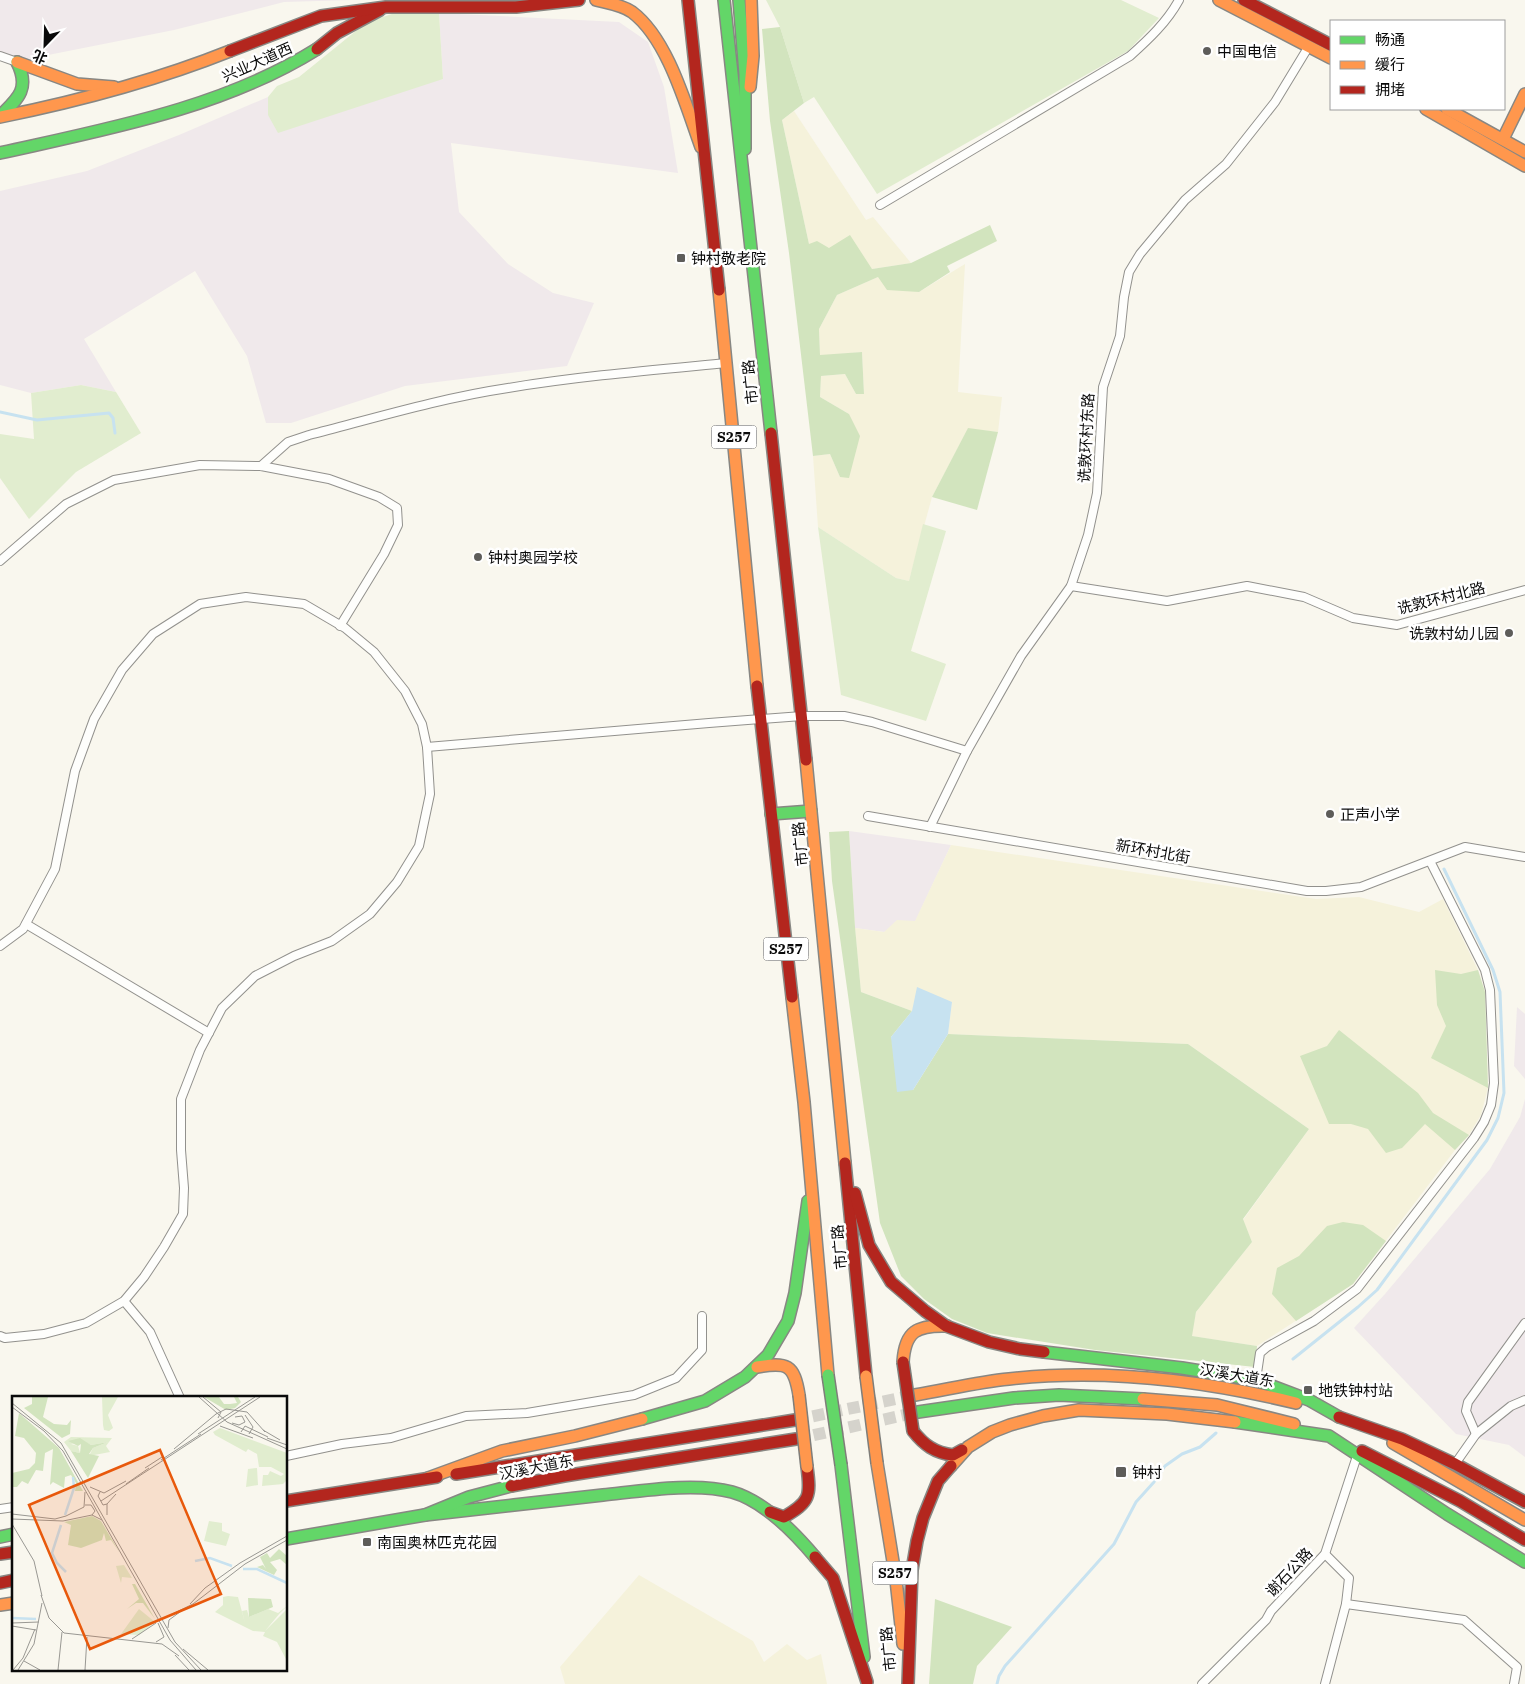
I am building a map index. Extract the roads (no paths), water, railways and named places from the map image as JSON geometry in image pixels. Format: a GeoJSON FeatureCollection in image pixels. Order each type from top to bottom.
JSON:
{"type":"FeatureCollection","features":[{"type":"Feature","properties":{"kind":"main road"},"geometry":{"type":"LineString","coordinates":[[418,6],[436,0]]}},
{"type":"Feature","properties":{"kind":"main road"},"geometry":{"type":"LineString","coordinates":[[386,3],[418,6],[516,7],[579,0]]}},
{"type":"Feature","properties":{"kind":"main road"},"geometry":{"type":"LineString","coordinates":[[596,0],[619,6],[632,12],[648,29],[675,77],[704,156]]}},
{"type":"Feature","properties":{"kind":"main road","name":"市广路"},"geometry":{"type":"LineString","coordinates":[[688,0],[727,363],[760,720],[811,1178],[828,1376],[841,1465],[867,1683]]}},
{"type":"Feature","properties":{"kind":"main road","name":"市广路"},"geometry":{"type":"LineString","coordinates":[[724,0],[802,716],[866,1376],[877,1463],[896,1580],[908,1684]]}},
{"type":"Feature","properties":{"kind":"main road"},"geometry":{"type":"LineString","coordinates":[[739,0],[746,61],[747,113]]}},
{"type":"Feature","properties":{"kind":"main road"},"geometry":{"type":"LineString","coordinates":[[743,187],[752,56],[751,0]]}},
{"type":"Feature","properties":{"kind":"main road"},"geometry":{"type":"LineString","coordinates":[[1219,0],[1330,57]]}},
{"type":"Feature","properties":{"kind":"main road"},"geometry":{"type":"LineString","coordinates":[[1244,0],[1330,45]]}},
{"type":"Feature","properties":{"kind":"main road","name":"兴业大道西"},"geometry":{"type":"LineString","coordinates":[[0,117],[72,102],[138,84],[190,67],[321,16],[386,3]]}},
{"type":"Feature","properties":{"kind":"main road","name":"兴业大道西"},"geometry":{"type":"LineString","coordinates":[[0,153],[137,122],[240,88],[289,66],[320,47],[337,33],[386,3]]}},
{"type":"Feature","properties":{"kind":"main road"},"geometry":{"type":"LineString","coordinates":[[17,62],[77,84],[112,87],[138,84]]}},
{"type":"Feature","properties":{"kind":"main road"},"geometry":{"type":"LineString","coordinates":[[0,117],[18,98],[25,81],[17,62]]}},
{"type":"Feature","properties":{"kind":"main road"},"geometry":{"type":"LineString","coordinates":[[1503,139],[1525,94]]}},
{"type":"Feature","properties":{"kind":"main road"},"geometry":{"type":"LineString","coordinates":[[1428,110],[1525,166]]}},
{"type":"Feature","properties":{"kind":"main road"},"geometry":{"type":"LineString","coordinates":[[1450,110],[1525,152]]}},
{"type":"Feature","properties":{"kind":"main road"},"geometry":{"type":"LineString","coordinates":[[771,814],[811,811]]}},
{"type":"Feature","properties":{"kind":"main road"},"geometry":{"type":"LineString","coordinates":[[846,1160],[869,1245],[891,1282],[925,1311],[947,1326],[989,1342],[1020,1349],[1182,1368],[1256,1380],[1309,1400],[1336,1416],[1402,1439],[1455,1464],[1525,1502]]}},
{"type":"Feature","properties":{"kind":"main road"},"geometry":{"type":"LineString","coordinates":[[428,1478],[502,1451],[575,1436],[706,1401],[758,1367],[772,1349],[788,1321],[795,1293],[811,1178]]}},
{"type":"Feature","properties":{"kind":"main road"},"geometry":{"type":"LineString","coordinates":[[947,1326],[930,1325],[920,1328],[911,1334],[903,1348],[903,1362],[913,1431],[921,1443],[929,1449],[945,1455],[953,1455],[992,1432],[1010,1425],[1043,1416],[1080,1410],[1138,1412],[1211,1418],[1329,1436],[1357,1456],[1525,1562]]}},
{"type":"Feature","properties":{"kind":"main road"},"geometry":{"type":"LineString","coordinates":[[758,1367],[784,1364],[796,1376],[810,1488],[808,1499],[804,1504],[784,1517],[768,1511]]}},
{"type":"Feature","properties":{"kind":"main road","name":"汉溪大道东"},"geometry":{"type":"LineString","coordinates":[[915,1396],[1009,1379],[1098,1375],[1139,1377],[1254,1392],[1307,1406],[1373,1432],[1414,1454],[1525,1520]]}},
{"type":"Feature","properties":{"kind":"main road"},"geometry":{"type":"LineString","coordinates":[[918,1412],[1014,1398],[1059,1395],[1105,1396],[1217,1405],[1274,1418],[1329,1436],[1435,1488],[1525,1540]]}},
{"type":"Feature","properties":{"kind":"main road","name":"汉溪大道东"},"geometry":{"type":"LineString","coordinates":[[288,1501],[586,1455],[795,1420]]}},
{"type":"Feature","properties":{"kind":"main road","name":"汉溪大道东"},"geometry":{"type":"LineString","coordinates":[[288,1539],[425,1514],[442,1506],[492,1490],[796,1439]]}},
{"type":"Feature","properties":{"kind":"main road"},"geometry":{"type":"LineString","coordinates":[[908,1684],[912,1570],[917,1541],[938,1481],[971,1446]]}},
{"type":"Feature","properties":{"kind":"main road"},"geometry":{"type":"LineString","coordinates":[[425,1514],[677,1488],[716,1489],[733,1492],[768,1511],[796,1535],[834,1578],[867,1683]]}},
{"type":"Feature","properties":{"kind":"street"},"geometry":{"type":"LineString","coordinates":[[880,205],[1130,56],[1157,31],[1174,10],[1179,0]]}},
{"type":"Feature","properties":{"kind":"street","name":"诜敦环村东路"},"geometry":{"type":"LineString","coordinates":[[930,827],[968,752],[1021,656],[1072,586],[1088,535],[1097,493],[1102,388],[1120,336],[1129,272],[1140,254],[1185,200],[1226,164],[1275,102],[1309,46]]}},
{"type":"Feature","properties":{"kind":"street"},"geometry":{"type":"LineString","coordinates":[[0,56],[17,62]]}},
{"type":"Feature","properties":{"kind":"street"},"geometry":{"type":"LineString","coordinates":[[260,466],[288,442],[463,396],[572,379],[727,363]]}},
{"type":"Feature","properties":{"kind":"street"},"geometry":{"type":"LineString","coordinates":[[0,561],[66,504],[114,480],[200,465],[260,466],[330,478],[379,497],[397,508],[398,525],[384,554],[340,626]]}},
{"type":"Feature","properties":{"kind":"street","name":"诜敦环村北路"},"geometry":{"type":"LineString","coordinates":[[1072,586],[1167,601],[1247,586],[1304,597],[1353,618],[1397,625],[1525,590]]}},
{"type":"Feature","properties":{"kind":"street"},"geometry":{"type":"LineString","coordinates":[[0,946],[23,929],[55,869],[75,771],[94,719],[122,670],[153,634],[200,604],[246,597],[304,604],[340,626],[374,652],[405,691],[422,724],[427,747],[430,794],[419,846],[397,882],[370,914],[332,941],[294,956],[255,976],[222,1008],[200,1050],[181,1099],[180,1150],[184,1188],[183,1214],[144,1277],[124,1301],[86,1323],[44,1334],[5,1338],[0,1336]]}},
{"type":"Feature","properties":{"kind":"street"},"geometry":{"type":"LineString","coordinates":[[427,747],[565,734],[802,716],[844,716],[872,722],[968,752]]}},
{"type":"Feature","properties":{"kind":"street","name":"新环村北街"},"geometry":{"type":"LineString","coordinates":[[868,816],[1307,891],[1361,887],[1465,847],[1525,857]]}},
{"type":"Feature","properties":{"kind":"street"},"geometry":{"type":"LineString","coordinates":[[1256,1380],[1260,1353],[1314,1321],[1357,1289],[1474,1138],[1484,1122],[1491,1105],[1494,1083],[1490,990],[1484,970],[1430,861]]}},
{"type":"Feature","properties":{"kind":"street"},"geometry":{"type":"LineString","coordinates":[[26,924],[208,1033]]}},
{"type":"Feature","properties":{"kind":"street"},"geometry":{"type":"LineString","coordinates":[[124,1301],[150,1332],[179,1396]]}},
{"type":"Feature","properties":{"kind":"street"},"geometry":{"type":"LineString","coordinates":[[288,1456],[342,1444],[391,1438],[466,1416],[527,1413],[634,1395],[676,1378],[702,1350],[702,1316]]}},
{"type":"Feature","properties":{"kind":"street"},"geometry":{"type":"LineString","coordinates":[[1476,1434],[1466,1412],[1468,1402],[1525,1323]]}},
{"type":"Feature","properties":{"kind":"street"},"geometry":{"type":"LineString","coordinates":[[1455,1464],[1476,1434],[1511,1406],[1525,1400]]}},
{"type":"Feature","properties":{"kind":"street","name":"谢石公路"},"geometry":{"type":"LineString","coordinates":[[1202,1684],[1266,1620],[1271,1611],[1324,1554],[1357,1456]]}},
{"type":"Feature","properties":{"kind":"street"},"geometry":{"type":"LineString","coordinates":[[1324,1554],[1349,1578],[1346,1604],[1325,1684]]}},
{"type":"Feature","properties":{"kind":"street"},"geometry":{"type":"LineString","coordinates":[[1346,1604],[1464,1620],[1517,1667],[1514,1684]]}},
{"type":"Feature","properties":{"kind":"water"},"geometry":{"type":"Polygon","coordinates":[[[917,987],[952,1002],[948,1034],[913,1090],[897,1092],[891,1037],[912,1011],[917,987]]]}},
{"type":"Feature","properties":{"kind":"waterway"},"geometry":{"type":"LineString","coordinates":[[0,412],[37,420],[109,413],[113,418],[115,433]]}},
{"type":"Feature","properties":{"kind":"waterway"},"geometry":{"type":"LineString","coordinates":[[1293,1359],[1377,1290],[1487,1140],[1498,1118],[1504,1093],[1500,992],[1493,970],[1444,869]]}},
{"type":"Feature","properties":{"kind":"waterway"},"geometry":{"type":"LineString","coordinates":[[997,1684],[1005,1666],[1114,1544],[1136,1502],[1165,1466],[1182,1454],[1200,1447],[1216,1433]]}},
{"type":"Feature","properties":{"kind":"tunnel"},"geometry":{"type":"LineString","coordinates":[[795,1420],[915,1395]]}},
{"type":"Feature","properties":{"kind":"tunnel"},"geometry":{"type":"LineString","coordinates":[[796,1439],[918,1412]]}},
{"type":"Feature","properties":{"kind":"place","name":"中国电信"},"geometry":{"type":"Point","coordinates":[1207,51]}},
{"type":"Feature","properties":{"kind":"place","name":"钟村敬老院"},"geometry":{"type":"Point","coordinates":[681,258]}},
{"type":"Feature","properties":{"kind":"place","name":"钟村奥园学校"},"geometry":{"type":"Point","coordinates":[478,557]}},
{"type":"Feature","properties":{"kind":"place","name":"诜敦村幼儿园"},"geometry":{"type":"Point","coordinates":[1509,633]}},
{"type":"Feature","properties":{"kind":"place","name":"正声小学"},"geometry":{"type":"Point","coordinates":[1330,814]}},
{"type":"Feature","properties":{"kind":"place","name":"地铁钟村站"},"geometry":{"type":"Point","coordinates":[1308,1390]}},
{"type":"Feature","properties":{"kind":"place","name":"钟村"},"geometry":{"type":"Point","coordinates":[1121,1472]}},
{"type":"Feature","properties":{"kind":"place","name":"南国奥林匹克花园"},"geometry":{"type":"Point","coordinates":[367,1542]}}]}
